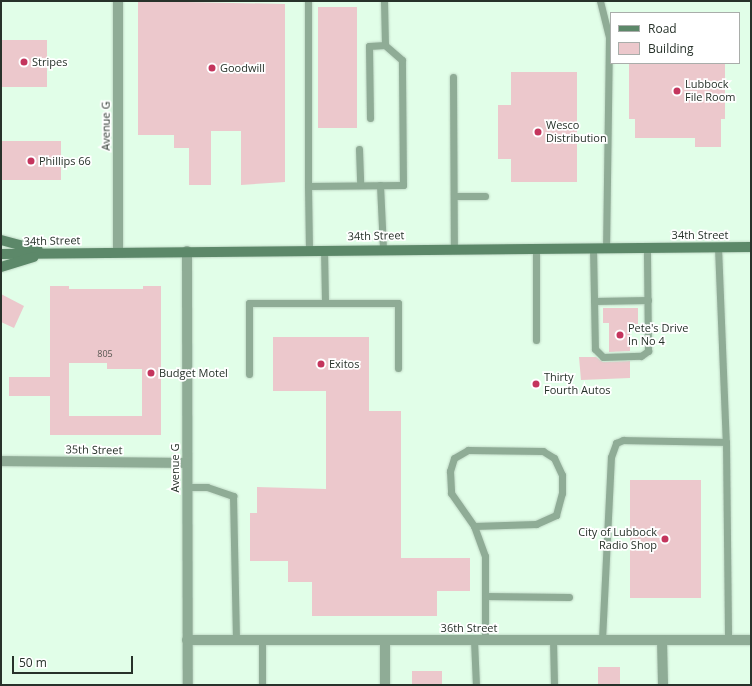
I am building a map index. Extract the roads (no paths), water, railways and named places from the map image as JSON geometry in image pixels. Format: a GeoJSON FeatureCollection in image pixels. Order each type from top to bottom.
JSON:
{"type":"FeatureCollection","features":[{"type":"Feature","properties":{"kind":"main road"},"geometry":{"type":"LineString","coordinates":[[1,240],[50,253]]}},
{"type":"Feature","properties":{"kind":"main road","name":"34th Street"},"geometry":{"type":"LineString","coordinates":[[1,254],[383,248],[751,246]]}},
{"type":"Feature","properties":{"kind":"main road"},"geometry":{"type":"LineString","coordinates":[[1,266],[50,253]]}},
{"type":"Feature","properties":{"kind":"street","name":"Avenue G"},"geometry":{"type":"LineString","coordinates":[[118,1],[118,252]]}},
{"type":"Feature","properties":{"kind":"street","name":"Avenue G"},"geometry":{"type":"LineString","coordinates":[[187,251],[188,685]]}},
{"type":"Feature","properties":{"kind":"street","name":"35th Street"},"geometry":{"type":"LineString","coordinates":[[1,461],[187,462]]}},
{"type":"Feature","properties":{"kind":"street","name":"36th Street"},"geometry":{"type":"LineString","coordinates":[[188,640],[751,640]]}},
{"type":"Feature","properties":{"kind":"street"},"geometry":{"type":"LineString","coordinates":[[385,640],[385,685]]}},
{"type":"Feature","properties":{"kind":"street"},"geometry":{"type":"LineString","coordinates":[[662,640],[662,685]]}},
{"type":"Feature","properties":{"kind":"lane"},"geometry":{"type":"LineString","coordinates":[[308,1],[309,249]]}},
{"type":"Feature","properties":{"kind":"lane"},"geometry":{"type":"LineString","coordinates":[[384,1],[385,45]]}},
{"type":"Feature","properties":{"kind":"lane"},"geometry":{"type":"LineString","coordinates":[[600,1],[609,37],[606,247]]}},
{"type":"Feature","properties":{"kind":"lane"},"geometry":{"type":"LineString","coordinates":[[308,186],[403,185],[402,60],[385,45],[369,46],[370,118]]}},
{"type":"Feature","properties":{"kind":"lane"},"geometry":{"type":"LineString","coordinates":[[453,77],[454,248]]}},
{"type":"Feature","properties":{"kind":"lane"},"geometry":{"type":"LineString","coordinates":[[358,148],[360,185]]}},
{"type":"Feature","properties":{"kind":"lane"},"geometry":{"type":"LineString","coordinates":[[380,185],[383,248]]}},
{"type":"Feature","properties":{"kind":"lane"},"geometry":{"type":"LineString","coordinates":[[454,196],[485,196]]}},
{"type":"Feature","properties":{"kind":"lane"},"geometry":{"type":"LineString","coordinates":[[536,247],[536,340]]}},
{"type":"Feature","properties":{"kind":"lane"},"geometry":{"type":"LineString","coordinates":[[593,247],[595,349],[603,357],[641,356],[648,351],[647,247]]}},
{"type":"Feature","properties":{"kind":"lane"},"geometry":{"type":"LineString","coordinates":[[718,247],[726,442],[728,640]]}},
{"type":"Feature","properties":{"kind":"lane"},"geometry":{"type":"LineString","coordinates":[[324,249],[325,303]]}},
{"type":"Feature","properties":{"kind":"lane"},"geometry":{"type":"LineString","coordinates":[[594,301],[648,300]]}},
{"type":"Feature","properties":{"kind":"lane"},"geometry":{"type":"LineString","coordinates":[[249,374],[250,303],[398,303],[398,368]]}},
{"type":"Feature","properties":{"kind":"lane"},"geometry":{"type":"LineString","coordinates":[[602,640],[611,457],[616,443],[623,440],[726,442]]}},
{"type":"Feature","properties":{"kind":"lane"},"geometry":{"type":"LineString","coordinates":[[474,526],[536,524],[556,515],[562,493],[562,475],[554,458],[543,451],[468,450],[454,458],[450,471],[451,493],[474,526],[485,556],[485,596],[476,685]]}},
{"type":"Feature","properties":{"kind":"lane"},"geometry":{"type":"LineString","coordinates":[[187,487],[207,487],[233,496],[236,640]]}},
{"type":"Feature","properties":{"kind":"lane"},"geometry":{"type":"LineString","coordinates":[[485,596],[569,597]]}},
{"type":"Feature","properties":{"kind":"lane"},"geometry":{"type":"LineString","coordinates":[[262,640],[262,685]]}},
{"type":"Feature","properties":{"kind":"lane"},"geometry":{"type":"LineString","coordinates":[[553,640],[554,685]]}},
{"type":"Feature","properties":{"kind":"place","name":"Stripes"},"geometry":{"type":"Point","coordinates":[24,62]}},
{"type":"Feature","properties":{"kind":"place","name":"Goodwill"},"geometry":{"type":"Point","coordinates":[212,68]}},
{"type":"Feature","properties":{"kind":"place","name":"Lubbock File Room"},"geometry":{"type":"Point","coordinates":[677,91]}},
{"type":"Feature","properties":{"kind":"place","name":"Wesco Distribution"},"geometry":{"type":"Point","coordinates":[538,132]}},
{"type":"Feature","properties":{"kind":"place","name":"Phillips 66"},"geometry":{"type":"Point","coordinates":[31,161]}},
{"type":"Feature","properties":{"kind":"place","name":"Pete's Drive In No 4"},"geometry":{"type":"Point","coordinates":[620,335]}},
{"type":"Feature","properties":{"kind":"place","name":"Exitos"},"geometry":{"type":"Point","coordinates":[321,364]}},
{"type":"Feature","properties":{"kind":"place","name":"Budget Motel"},"geometry":{"type":"Point","coordinates":[151,373]}},
{"type":"Feature","properties":{"kind":"place","name":"Thirty Fourth Autos"},"geometry":{"type":"Point","coordinates":[536,384]}},
{"type":"Feature","properties":{"kind":"place","name":"City of Lubbock Radio Shop"},"geometry":{"type":"Point","coordinates":[665,539]}}]}
